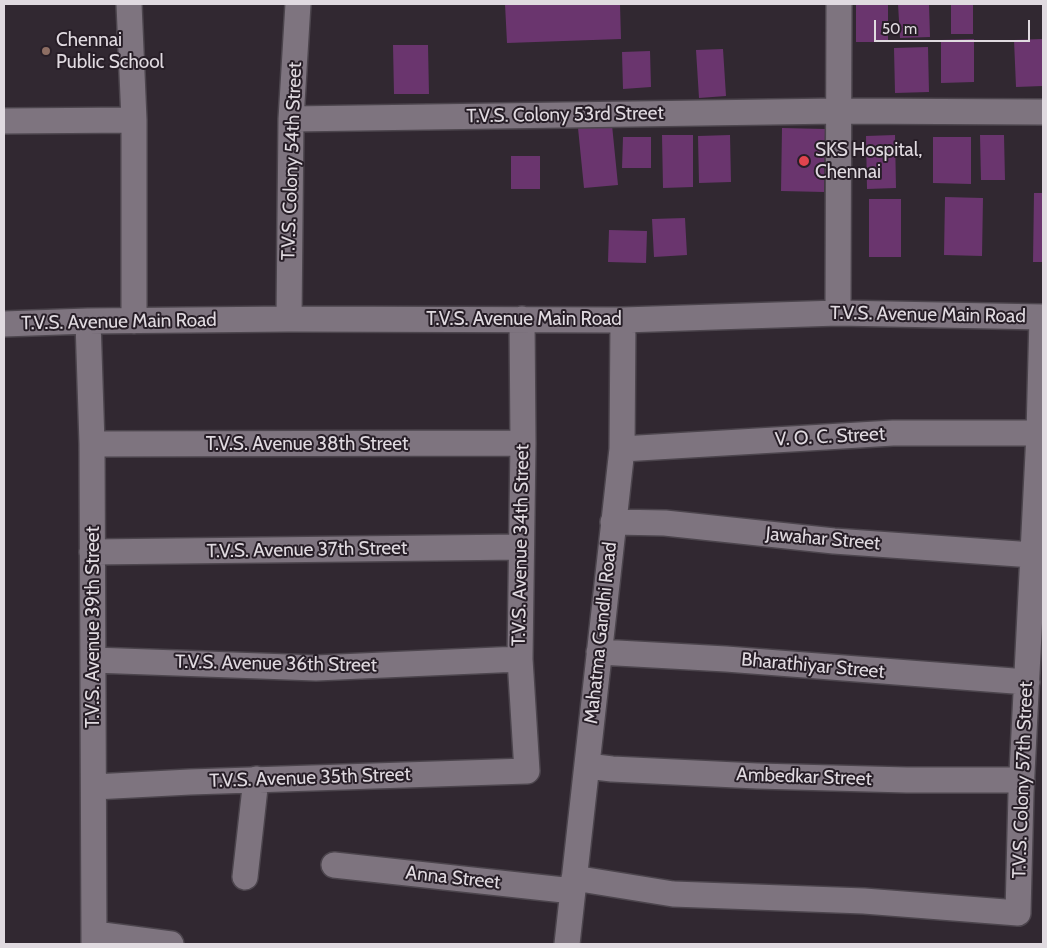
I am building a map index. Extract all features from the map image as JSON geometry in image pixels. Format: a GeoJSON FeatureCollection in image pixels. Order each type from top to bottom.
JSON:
{"type":"FeatureCollection","features":[{"type":"Feature","properties":{"kind":"street"},"geometry":{"type":"LineString","coordinates":[[128,4],[134,120],[134,321]]}},
{"type":"Feature","properties":{"kind":"street","name":"T.V.S. Colony 54th Street"},"geometry":{"type":"LineString","coordinates":[[288,319],[291,119],[298,4]]}},
{"type":"Feature","properties":{"kind":"street"},"geometry":{"type":"LineString","coordinates":[[838,313],[839,4]]}},
{"type":"Feature","properties":{"kind":"street","name":"T.V.S. Colony 53rd Street"},"geometry":{"type":"LineString","coordinates":[[291,119],[838,111],[1043,112]]}},
{"type":"Feature","properties":{"kind":"street"},"geometry":{"type":"LineString","coordinates":[[4,121],[134,120]]}},
{"type":"Feature","properties":{"kind":"street","name":"T.V.S. Avenue Main Road"},"geometry":{"type":"LineString","coordinates":[[4,324],[88,321],[288,319],[623,320],[838,313],[1042,317]]}},
{"type":"Feature","properties":{"kind":"street","name":"T.V.S. Colony 57th Street"},"geometry":{"type":"LineString","coordinates":[[1018,913],[1029,789],[1027,682],[1040,433],[1042,317]]}},
{"type":"Feature","properties":{"kind":"street","name":"T.V.S. Avenue 34th Street"},"geometry":{"type":"LineString","coordinates":[[522,319],[523,443],[520,659],[527,770]]}},
{"type":"Feature","properties":{"kind":"street","name":"Mahatma Gandhi Road"},"geometry":{"type":"LineString","coordinates":[[567,944],[622,449],[623,320]]}},
{"type":"Feature","properties":{"kind":"street","name":"T.V.S. Avenue 39th Street"},"geometry":{"type":"LineString","coordinates":[[88,321],[92,444],[94,939]]}},
{"type":"Feature","properties":{"kind":"street","name":"V. O. C. Street"},"geometry":{"type":"LineString","coordinates":[[622,449],[893,434],[1040,433]]}},
{"type":"Feature","properties":{"kind":"street","name":"T.V.S. Avenue 38th Street"},"geometry":{"type":"LineString","coordinates":[[92,444],[523,443]]}},
{"type":"Feature","properties":{"kind":"street","name":"Jawahar Street"},"geometry":{"type":"LineString","coordinates":[[614,522],[664,523],[834,541],[1033,555]]}},
{"type":"Feature","properties":{"kind":"street","name":"T.V.S. Avenue 37th Street"},"geometry":{"type":"LineString","coordinates":[[92,552],[521,547]]}},
{"type":"Feature","properties":{"kind":"street","name":"Bharathiyar Street"},"geometry":{"type":"LineString","coordinates":[[599,652],[726,659],[1027,682]]}},
{"type":"Feature","properties":{"kind":"street","name":"T.V.S. Avenue 36th Street"},"geometry":{"type":"LineString","coordinates":[[93,660],[316,668],[520,659]]}},
{"type":"Feature","properties":{"kind":"street","name":"Ambedkar Street"},"geometry":{"type":"LineString","coordinates":[[587,766],[612,770],[908,780],[1029,789]]}},
{"type":"Feature","properties":{"kind":"street","name":"T.V.S. Avenue 35th Street"},"geometry":{"type":"LineString","coordinates":[[94,787],[256,779],[527,770]]}},
{"type":"Feature","properties":{"kind":"street"},"geometry":{"type":"LineString","coordinates":[[245,877],[256,779]]}},
{"type":"Feature","properties":{"kind":"street","name":"Anna Street"},"geometry":{"type":"LineString","coordinates":[[334,865],[673,894],[864,902],[1018,913]]}},
{"type":"Feature","properties":{"kind":"street"},"geometry":{"type":"LineString","coordinates":[[94,939],[171,944]]}},
{"type":"Feature","properties":{"kind":"building"},"geometry":{"type":"Polygon","coordinates":[[[505,4],[620,4],[621,39],[507,43],[505,4]]]}},
{"type":"Feature","properties":{"kind":"building"},"geometry":{"type":"Polygon","coordinates":[[[856,4],[888,4],[888,42],[856,42],[856,4]]]}},
{"type":"Feature","properties":{"kind":"building"},"geometry":{"type":"Polygon","coordinates":[[[898,4],[929,4],[930,37],[900,38],[898,4]]]}},
{"type":"Feature","properties":{"kind":"building"},"geometry":{"type":"Polygon","coordinates":[[[951,4],[973,4],[973,34],[951,34],[951,4]]]}},
{"type":"Feature","properties":{"kind":"building"},"geometry":{"type":"Polygon","coordinates":[[[974,39],[974,82],[941,83],[941,40],[974,39]]]}},
{"type":"Feature","properties":{"kind":"building"},"geometry":{"type":"Polygon","coordinates":[[[1043,39],[1043,86],[1016,87],[1014,40],[1043,39]]]}},
{"type":"Feature","properties":{"kind":"building"},"geometry":{"type":"Polygon","coordinates":[[[393,45],[428,45],[429,94],[394,94],[393,45]]]}},
{"type":"Feature","properties":{"kind":"building"},"geometry":{"type":"Polygon","coordinates":[[[928,47],[929,92],[895,93],[894,48],[928,47]]]}},
{"type":"Feature","properties":{"kind":"building"},"geometry":{"type":"Polygon","coordinates":[[[723,49],[726,96],[699,98],[696,50],[723,49]]]}},
{"type":"Feature","properties":{"kind":"building"},"geometry":{"type":"Polygon","coordinates":[[[650,51],[651,87],[623,89],[622,52],[650,51]]]}},
{"type":"Feature","properties":{"kind":"building"},"geometry":{"type":"Polygon","coordinates":[[[612,125],[618,185],[584,188],[578,128],[612,125]]]}},
{"type":"Feature","properties":{"kind":"building"},"geometry":{"type":"Polygon","coordinates":[[[782,128],[825,129],[824,192],[781,191],[782,128]]]}},
{"type":"Feature","properties":{"kind":"building"},"geometry":{"type":"Polygon","coordinates":[[[662,135],[693,135],[693,187],[663,188],[662,135]]]}},
{"type":"Feature","properties":{"kind":"building"},"geometry":{"type":"Polygon","coordinates":[[[730,135],[731,182],[699,183],[698,136],[730,135]]]}},
{"type":"Feature","properties":{"kind":"building"},"geometry":{"type":"Polygon","coordinates":[[[895,135],[896,188],[867,189],[866,136],[895,135]]]}},
{"type":"Feature","properties":{"kind":"building"},"geometry":{"type":"Polygon","coordinates":[[[980,135],[1004,135],[1005,180],[981,180],[980,135]]]}},
{"type":"Feature","properties":{"kind":"building"},"geometry":{"type":"Polygon","coordinates":[[[623,137],[651,137],[651,168],[622,168],[623,137]]]}},
{"type":"Feature","properties":{"kind":"building"},"geometry":{"type":"Polygon","coordinates":[[[933,137],[971,137],[971,184],[933,183],[933,137]]]}},
{"type":"Feature","properties":{"kind":"building"},"geometry":{"type":"Polygon","coordinates":[[[511,156],[540,156],[540,189],[511,189],[511,156]]]}},
{"type":"Feature","properties":{"kind":"building"},"geometry":{"type":"Polygon","coordinates":[[[1034,193],[1043,193],[1043,262],[1033,262],[1034,193]]]}},
{"type":"Feature","properties":{"kind":"building"},"geometry":{"type":"Polygon","coordinates":[[[945,197],[983,198],[982,256],[944,255],[945,197]]]}},
{"type":"Feature","properties":{"kind":"building"},"geometry":{"type":"Polygon","coordinates":[[[869,199],[901,199],[901,257],[869,257],[869,199]]]}},
{"type":"Feature","properties":{"kind":"building"},"geometry":{"type":"Polygon","coordinates":[[[685,218],[687,255],[654,257],[652,219],[685,218]]]}},
{"type":"Feature","properties":{"kind":"building"},"geometry":{"type":"Polygon","coordinates":[[[609,230],[647,231],[646,263],[608,262],[609,230]]]}},
{"type":"Feature","properties":{"kind":"place","name":"Chennai Public School"},"geometry":{"type":"Point","coordinates":[46,51]}},
{"type":"Feature","properties":{"kind":"place","name":"SKS Hospital, Chennai"},"geometry":{"type":"Point","coordinates":[804,161]}}]}
